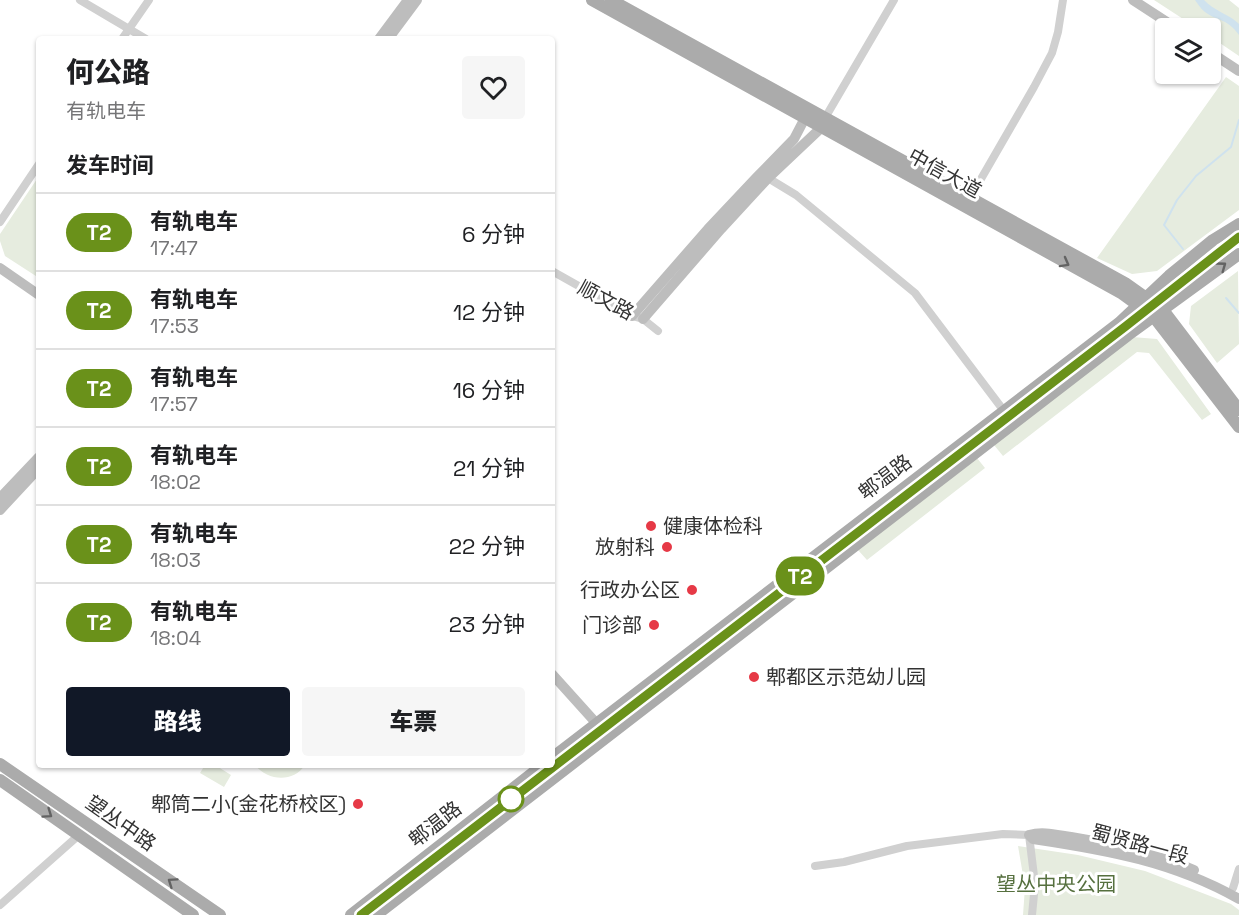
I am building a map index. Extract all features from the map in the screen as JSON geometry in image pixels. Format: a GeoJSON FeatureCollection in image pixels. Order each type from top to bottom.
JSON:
{"type":"FeatureCollection","features":[{"type":"Feature","properties":{"kind":"main road","name":"中信大道"},"geometry":{"type":"LineString","coordinates":[[592,0],[806,118],[823,123],[970,198],[1125,284],[1142,302],[1159,314],[1239,411]]}},
{"type":"Feature","properties":{"kind":"main road","name":"中信大道"},"geometry":{"type":"LineString","coordinates":[[611,0],[1121,293],[1142,302]]}},
{"type":"Feature","properties":{"kind":"main road","name":"郫温路"},"geometry":{"type":"LineString","coordinates":[[555,756],[1119,323],[1169,276],[1214,240],[1239,224]]}},
{"type":"Feature","properties":{"kind":"main road","name":"郫温路"},"geometry":{"type":"LineString","coordinates":[[376,915],[1128,335],[1239,254]]}},
{"type":"Feature","properties":{"kind":"main road","name":"中信大道"},"geometry":{"type":"LineString","coordinates":[[1159,314],[1239,427]]}},
{"type":"Feature","properties":{"kind":"main road","name":"望丛中路"},"geometry":{"type":"LineString","coordinates":[[0,764],[220,915]]}},
{"type":"Feature","properties":{"kind":"main road","name":"郫温路"},"geometry":{"type":"LineString","coordinates":[[351,915],[539,768]]}},
{"type":"Feature","properties":{"kind":"main road","name":"望丛中路"},"geometry":{"type":"LineString","coordinates":[[0,780],[193,915]]}},
{"type":"Feature","properties":{"kind":"street"},"geometry":{"type":"LineString","coordinates":[[80,0],[141,36]]}},
{"type":"Feature","properties":{"kind":"street"},"geometry":{"type":"LineString","coordinates":[[124,36],[149,0]]}},
{"type":"Feature","properties":{"kind":"street"},"geometry":{"type":"LineString","coordinates":[[381,36],[408,0]]}},
{"type":"Feature","properties":{"kind":"street"},"geometry":{"type":"LineString","coordinates":[[390,36],[417,0]]}},
{"type":"Feature","properties":{"kind":"street"},"geometry":{"type":"LineString","coordinates":[[637,318],[768,178],[823,123],[894,0]]}},
{"type":"Feature","properties":{"kind":"street"},"geometry":{"type":"LineString","coordinates":[[970,198],[1052,52],[1063,0]]}},
{"type":"Feature","properties":{"kind":"street"},"geometry":{"type":"LineString","coordinates":[[1133,0],[1161,18]]}},
{"type":"Feature","properties":{"kind":"street"},"geometry":{"type":"LineString","coordinates":[[1221,59],[1239,71]]}},
{"type":"Feature","properties":{"kind":"street"},"geometry":{"type":"LineString","coordinates":[[637,318],[756,177],[794,139],[806,118]]}},
{"type":"Feature","properties":{"kind":"street"},"geometry":{"type":"LineString","coordinates":[[0,222],[36,168]]}},
{"type":"Feature","properties":{"kind":"street"},"geometry":{"type":"LineString","coordinates":[[768,178],[796,195],[915,293],[1004,411]]}},
{"type":"Feature","properties":{"kind":"street"},"geometry":{"type":"LineString","coordinates":[[0,261],[36,284]]}},
{"type":"Feature","properties":{"kind":"street"},"geometry":{"type":"LineString","coordinates":[[0,268],[36,293]]}},
{"type":"Feature","properties":{"kind":"street","name":"顺文路"},"geometry":{"type":"LineString","coordinates":[[555,273],[658,331]]}},
{"type":"Feature","properties":{"kind":"street"},"geometry":{"type":"LineString","coordinates":[[0,498],[36,460]]}},
{"type":"Feature","properties":{"kind":"street"},"geometry":{"type":"LineString","coordinates":[[0,510],[36,471]]}},
{"type":"Feature","properties":{"kind":"street"},"geometry":{"type":"LineString","coordinates":[[555,678],[595,726]]}},
{"type":"Feature","properties":{"kind":"street"},"geometry":{"type":"LineString","coordinates":[[555,686],[595,726]]}},
{"type":"Feature","properties":{"kind":"street","name":"蜀贤路一段"},"geometry":{"type":"LineString","coordinates":[[815,866],[844,862],[907,846],[1003,834],[1029,835],[1038,832],[1084,839],[1173,860],[1236,890]]}},
{"type":"Feature","properties":{"kind":"street"},"geometry":{"type":"LineString","coordinates":[[0,905],[79,835]]}},
{"type":"Feature","properties":{"kind":"street"},"geometry":{"type":"LineString","coordinates":[[1029,835],[1035,884],[1032,915]]}},
{"type":"Feature","properties":{"kind":"street","name":"蜀贤路一段"},"geometry":{"type":"LineString","coordinates":[[1029,835],[1034,839],[1094,848],[1184,872],[1239,899]]}},
{"type":"Feature","properties":{"kind":"street"},"geometry":{"type":"LineString","coordinates":[[1236,890],[1239,869]]}},
{"type":"Feature","properties":{"kind":"green space"},"geometry":{"type":"Polygon","coordinates":[[[1154,0],[1229,0],[1239,8],[1239,56],[1221,44],[1221,18],[1182,18],[1154,0]]]}},
{"type":"Feature","properties":{"kind":"green space"},"geometry":{"type":"Polygon","coordinates":[[[1226,77],[1239,86],[1239,210],[1157,271],[1132,274],[1097,258],[1226,77]]]}},
{"type":"Feature","properties":{"kind":"green space"},"geometry":{"type":"Polygon","coordinates":[[[36,180],[36,276],[5,256],[0,234],[36,180]]]}},
{"type":"Feature","properties":{"kind":"green space"},"geometry":{"type":"Polygon","coordinates":[[[1238,271],[1239,344],[1217,363],[1189,324],[1191,306],[1238,271]]]}},
{"type":"Feature","properties":{"kind":"green space"},"geometry":{"type":"Polygon","coordinates":[[[1132,337],[1157,339],[1211,414],[1202,420],[1149,353],[1137,352],[1003,456],[994,445],[1132,337]]]}},
{"type":"Feature","properties":{"kind":"green space"},"geometry":{"type":"Polygon","coordinates":[[[977,458],[985,468],[867,560],[858,550],[977,458]]]}},
{"type":"Feature","properties":{"kind":"green space"},"geometry":{"type":"Polygon","coordinates":[[[203,768],[220,768],[231,775],[224,787],[200,773],[203,768]]]}},
{"type":"Feature","properties":{"kind":"green space"},"geometry":{"type":"Polygon","coordinates":[[[258,768],[302,768],[294,775],[280,778],[258,768]]]}},
{"type":"Feature","properties":{"kind":"green space","name":"望丛中央公园"},"geometry":{"type":"Polygon","coordinates":[[[1018,846],[1078,855],[1145,871],[1231,904],[1239,910],[1239,915],[1023,915],[1025,887],[1018,846]]]}},
{"type":"Feature","properties":{"kind":"water"},"geometry":{"type":"Polygon","coordinates":[[[1195,0],[1204,0],[1239,24],[1239,35],[1221,18],[1210,15],[1195,0]]]}},
{"type":"Feature","properties":{"kind":"waterway"},"geometry":{"type":"LineString","coordinates":[[1183,249],[1164,225],[1177,200],[1196,176],[1231,147],[1239,120]]}},
{"type":"Feature","properties":{"kind":"waterway"},"geometry":{"type":"LineString","coordinates":[[1226,298],[1239,313]]}},
{"type":"Feature","properties":{"kind":"tram line"},"geometry":{"type":"LineString","coordinates":[[555,766],[1239,237]]}},
{"type":"Feature","properties":{"kind":"tram line","name":"T2"},"geometry":{"type":"LineString","coordinates":[[555,766],[1239,237]]}},
{"type":"Feature","properties":{"kind":"tram line"},"geometry":{"type":"LineString","coordinates":[[361,915],[552,768]]}},
{"type":"Feature","properties":{"kind":"tram line","name":"T2"},"geometry":{"type":"LineString","coordinates":[[361,915],[552,768]]}},
{"type":"Feature","properties":{"kind":"place","name":"健康体检科"},"geometry":{"type":"Point","coordinates":[651,526]}},
{"type":"Feature","properties":{"kind":"place","name":"放射科"},"geometry":{"type":"Point","coordinates":[667,547]}},
{"type":"Feature","properties":{"kind":"place","name":"行政办公区"},"geometry":{"type":"Point","coordinates":[692,590]}},
{"type":"Feature","properties":{"kind":"place","name":"门诊部"},"geometry":{"type":"Point","coordinates":[654,625]}},
{"type":"Feature","properties":{"kind":"place","name":"郫都区示范幼儿园"},"geometry":{"type":"Point","coordinates":[754,677]}},
{"type":"Feature","properties":{"kind":"place","name":"郫筒二小(金花桥校区)"},"geometry":{"type":"Point","coordinates":[358,804]}}]}
